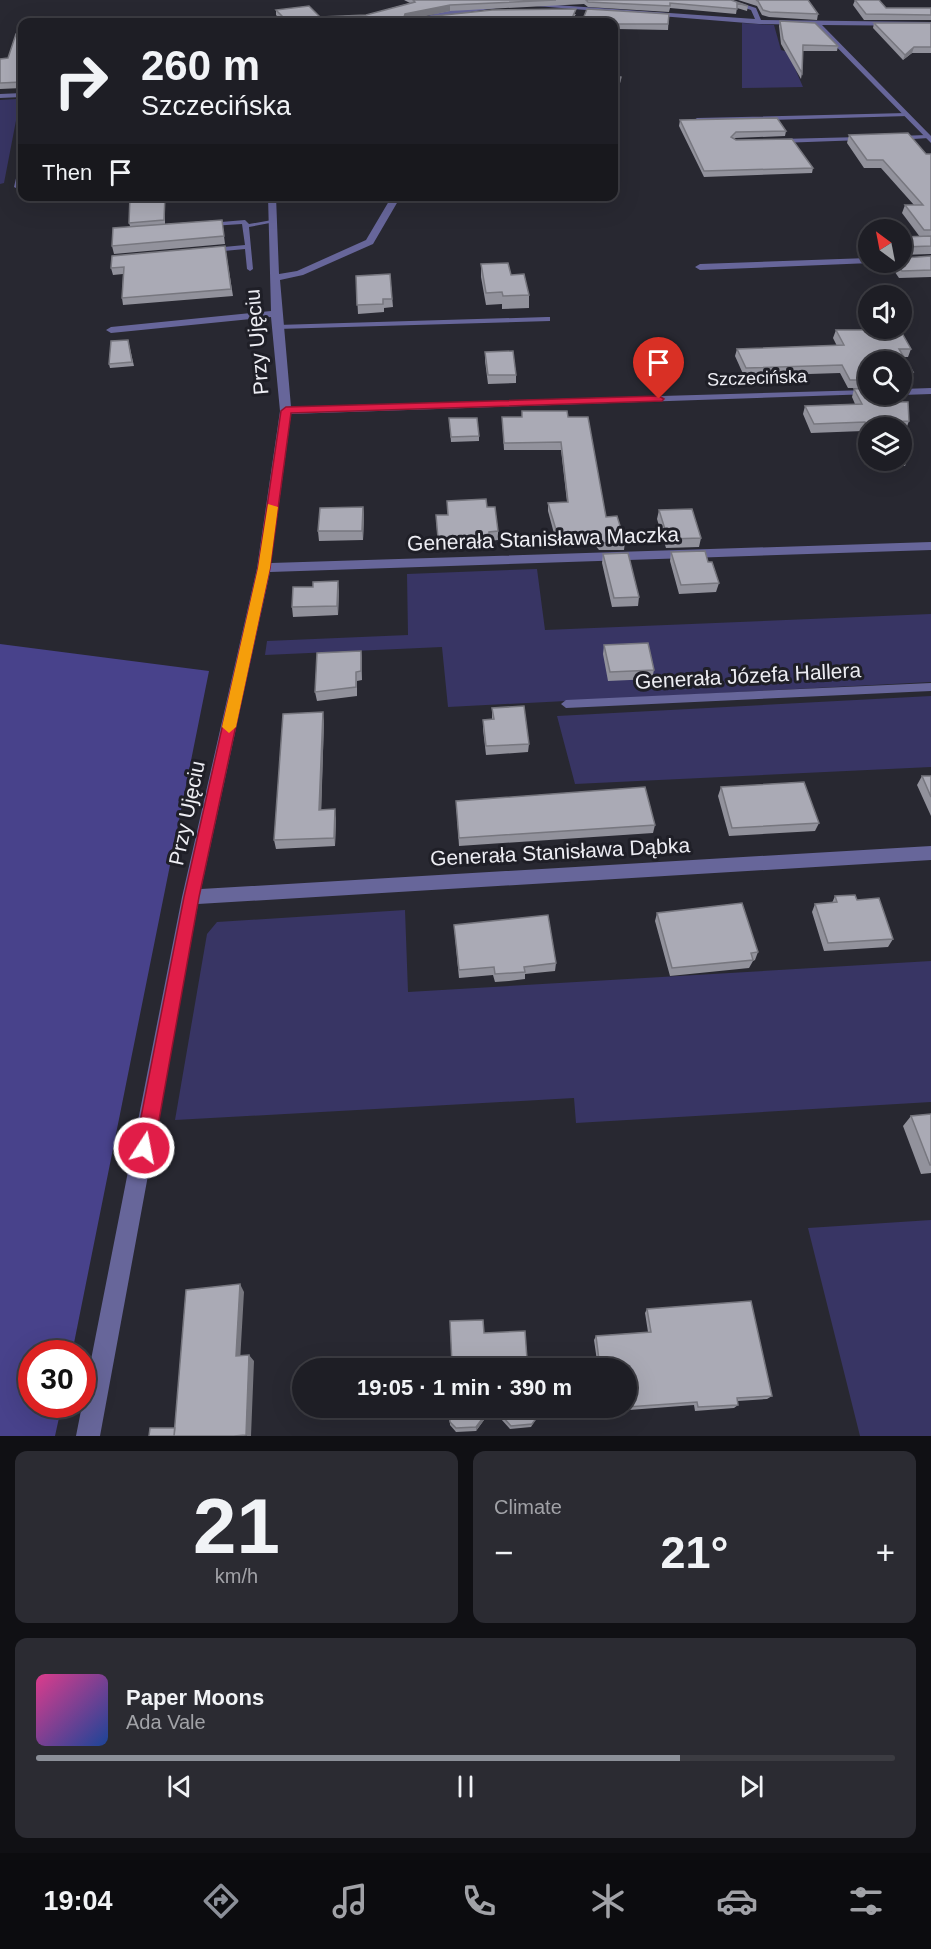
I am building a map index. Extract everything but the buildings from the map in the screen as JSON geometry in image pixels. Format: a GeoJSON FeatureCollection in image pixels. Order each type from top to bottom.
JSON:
{"type":"FeatureCollection","features":[{"type":"Feature","properties":{"kind":"street"},"geometry":{"type":"LineString","coordinates":[[725,0],[754,9],[759,21]]}},
{"type":"Feature","properties":{"kind":"street"},"geometry":{"type":"LineString","coordinates":[[425,18],[445,13],[504,6]]}},
{"type":"Feature","properties":{"kind":"street"},"geometry":{"type":"LineString","coordinates":[[517,6],[817,24],[931,24]]}},
{"type":"Feature","properties":{"kind":"street"},"geometry":{"type":"LineString","coordinates":[[817,24],[929,139]]}},
{"type":"Feature","properties":{"kind":"street"},"geometry":{"type":"LineString","coordinates":[[0,96],[18,95]]}},
{"type":"Feature","properties":{"kind":"street","name":"Przy Ujęciu"},"geometry":{"type":"LineString","coordinates":[[88,1436],[191,897],[264,568],[286,411],[276,320],[272,201]]}},
{"type":"Feature","properties":{"kind":"street"},"geometry":{"type":"LineString","coordinates":[[274,278],[300,273],[370,242],[394,201]]}},
{"type":"Feature","properties":{"kind":"street"},"geometry":{"type":"LineString","coordinates":[[700,267],[858,261]]}},
{"type":"Feature","properties":{"kind":"street"},"geometry":{"type":"LineString","coordinates":[[111,330],[276,320]]}},
{"type":"Feature","properties":{"kind":"street"},"geometry":{"type":"LineString","coordinates":[[912,392],[931,391]]}},
{"type":"Feature","properties":{"kind":"street","name":"Szczecińska"},"geometry":{"type":"LineString","coordinates":[[286,411],[858,393]]}},
{"type":"Feature","properties":{"kind":"street","name":"Generała Stanisława Maczka"},"geometry":{"type":"LineString","coordinates":[[264,568],[931,546]]}},
{"type":"Feature","properties":{"kind":"street","name":"Generała Stanisława Dąbka"},"geometry":{"type":"LineString","coordinates":[[191,897],[931,852]]}},
{"type":"Feature","properties":{"kind":"lane"},"geometry":{"type":"LineString","coordinates":[[697,120],[906,115]]}},
{"type":"Feature","properties":{"kind":"lane"},"geometry":{"type":"LineString","coordinates":[[769,141],[871,138]]}},
{"type":"Feature","properties":{"kind":"lane"},"geometry":{"type":"LineString","coordinates":[[893,138],[929,139]]}},
{"type":"Feature","properties":{"kind":"lane"},"geometry":{"type":"LineString","coordinates":[[200,225],[245,222],[250,269]]}},
{"type":"Feature","properties":{"kind":"lane"},"geometry":{"type":"LineString","coordinates":[[246,226],[272,222]]}},
{"type":"Feature","properties":{"kind":"lane"},"geometry":{"type":"LineString","coordinates":[[202,251],[249,247]]}},
{"type":"Feature","properties":{"kind":"lane"},"geometry":{"type":"LineString","coordinates":[[276,320],[547,319]]}},
{"type":"Feature","properties":{"kind":"lane","name":"Generała Józefa Hallera"},"geometry":{"type":"LineString","coordinates":[[566,704],[931,687]]}},
{"type":"Feature","properties":{"kind":"shaded area"},"geometry":{"type":"Polygon","coordinates":[[[742,23],[774,25],[781,50],[788,52],[803,87],[742,88],[742,23]]]}},
{"type":"Feature","properties":{"kind":"shaded area"},"geometry":{"type":"Polygon","coordinates":[[[16,99],[18,110],[4,183],[0,184],[0,100],[16,99]]]}},
{"type":"Feature","properties":{"kind":"shaded area"},"geometry":{"type":"Polygon","coordinates":[[[537,569],[545,630],[931,614],[931,682],[448,707],[442,647],[265,655],[267,641],[408,635],[407,574],[537,569]]]}},
{"type":"Feature","properties":{"kind":"shaded area"},"geometry":{"type":"Polygon","coordinates":[[[0,644],[209,671],[75,1340],[18,1340],[18,1418],[59,1418],[55,1436],[0,1436],[0,644]]]}},
{"type":"Feature","properties":{"kind":"shaded area"},"geometry":{"type":"Polygon","coordinates":[[[931,696],[931,767],[575,784],[557,716],[931,696]]]}},
{"type":"Feature","properties":{"kind":"shaded area"},"geometry":{"type":"Polygon","coordinates":[[[405,910],[408,992],[931,961],[931,1102],[576,1123],[574,1098],[175,1120],[207,934],[217,922],[405,910]]]}},
{"type":"Feature","properties":{"kind":"shaded area"},"geometry":{"type":"Polygon","coordinates":[[[931,1220],[931,1436],[860,1436],[808,1228],[931,1220]]]}},
{"type":"Feature","properties":{"kind":"slow traffic"},"geometry":{"type":"LineString","coordinates":[[229,727],[264,568],[272,507]]}},
{"type":"Feature","properties":{"kind":"route"},"geometry":{"type":"LineString","coordinates":[[144,1148],[182,956],[191,897],[264,568],[286,411],[659,399]]}}]}
